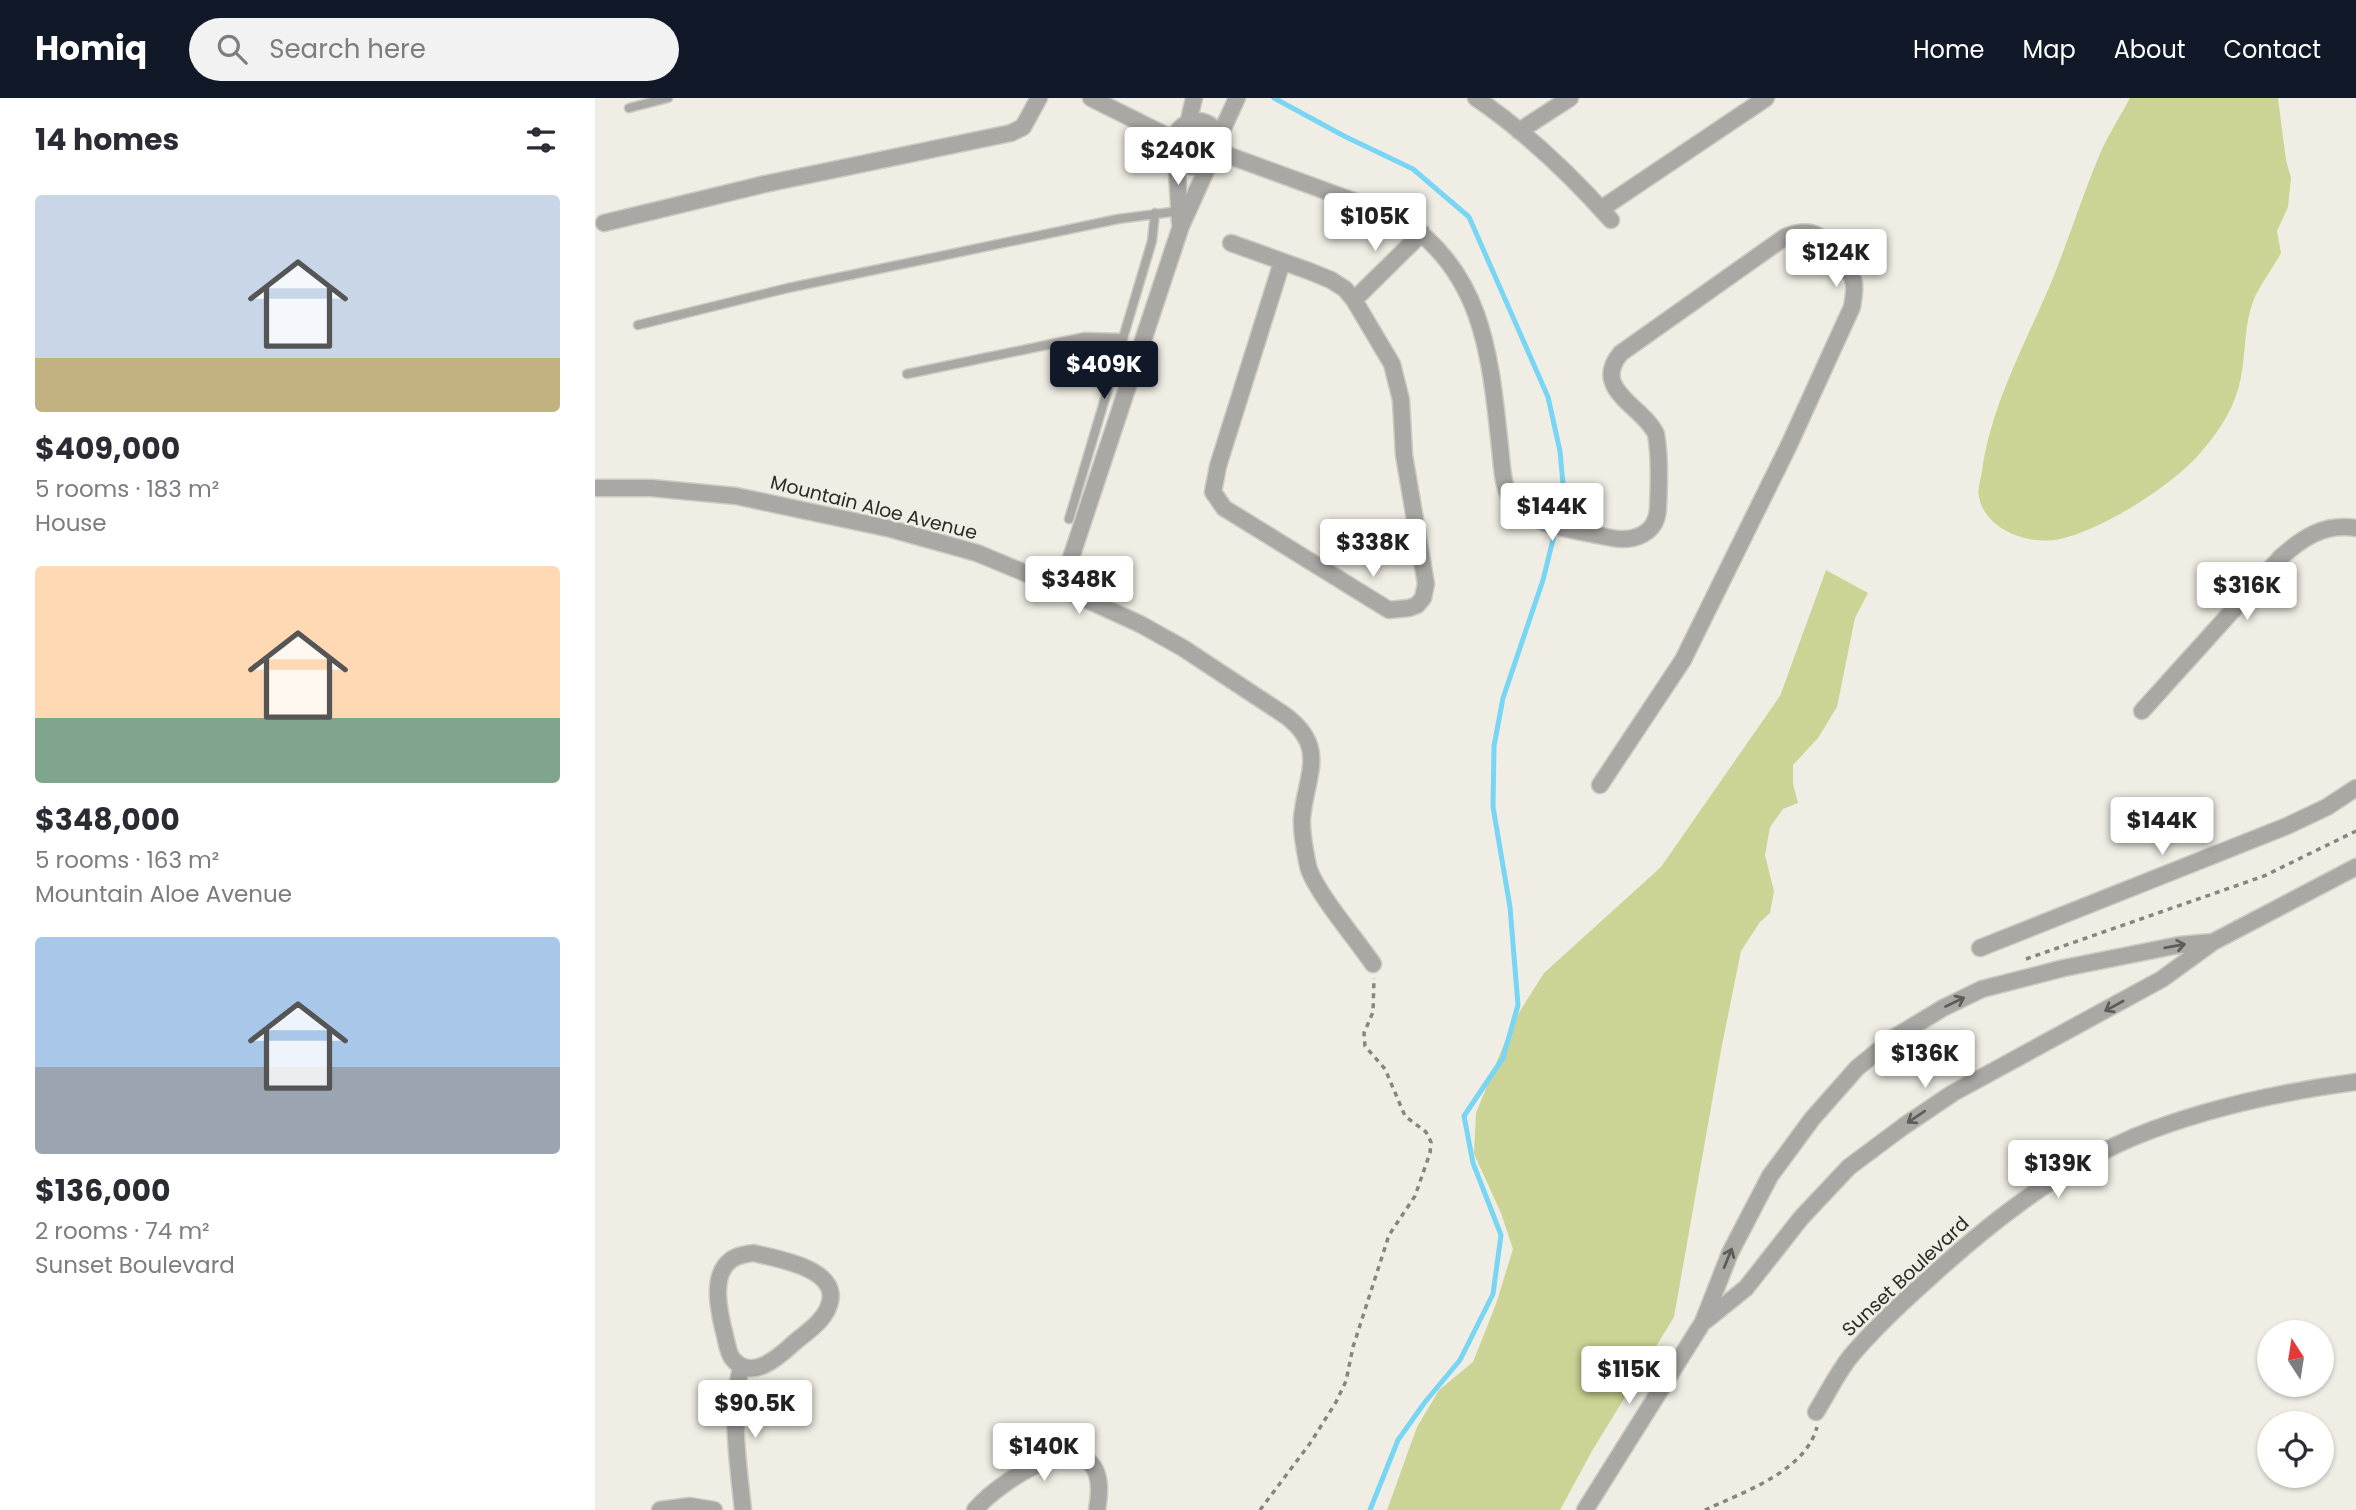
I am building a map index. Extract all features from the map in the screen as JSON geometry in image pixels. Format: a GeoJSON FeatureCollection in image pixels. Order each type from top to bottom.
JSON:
{"type":"FeatureCollection","features":[{"type":"Feature","properties":{"kind":"street"},"geometry":{"type":"LineString","coordinates":[[604,223],[765,184],[1011,133],[1023,127],[1039,98]]}},
{"type":"Feature","properties":{"kind":"street"},"geometry":{"type":"LineString","coordinates":[[1091,98],[1176,147],[1181,161],[1194,167],[1215,151]]}},
{"type":"Feature","properties":{"kind":"street"},"geometry":{"type":"LineString","coordinates":[[1188,124],[1194,98]]}},
{"type":"Feature","properties":{"kind":"street"},"geometry":{"type":"LineString","coordinates":[[1061,588],[1183,215],[1215,151],[1237,98]]}},
{"type":"Feature","properties":{"kind":"street"},"geometry":{"type":"LineString","coordinates":[[1476,98],[1567,173],[1606,214],[1766,98]]}},
{"type":"Feature","properties":{"kind":"street"},"geometry":{"type":"LineString","coordinates":[[1519,131],[1570,98]]}},
{"type":"Feature","properties":{"kind":"street"},"geometry":{"type":"LineString","coordinates":[[1183,215],[1177,134],[1188,124],[1203,122],[1209,125],[1215,151]]}},
{"type":"Feature","properties":{"kind":"street"},"geometry":{"type":"LineString","coordinates":[[1215,151],[1400,218],[1422,233],[1451,264],[1476,309],[1487,351],[1501,463],[1509,497],[1515,506],[1536,519],[1578,531],[1632,539],[1649,530],[1658,512],[1656,434],[1652,425],[1615,388],[1612,371],[1614,361],[1621,353],[1785,237],[1799,231],[1818,235],[1852,275],[1852,307],[1783,457],[1683,660],[1600,785]]}},
{"type":"Feature","properties":{"kind":"street"},"geometry":{"type":"LineString","coordinates":[[1354,300],[1422,233]]}},
{"type":"Feature","properties":{"kind":"street"},"geometry":{"type":"LineString","coordinates":[[1231,243],[1331,280],[1354,300],[1392,364],[1401,400],[1404,455],[1426,584],[1423,598],[1417,605],[1389,610],[1376,603],[1224,508],[1213,492],[1216,474],[1282,262]]}},
{"type":"Feature","properties":{"kind":"street","name":"Mountain Aloe Avenue"},"geometry":{"type":"LineString","coordinates":[[595,488],[651,488],[699,492],[788,506],[891,529],[977,553],[1140,624],[1183,648],[1300,727],[1308,739],[1312,753],[1301,830],[1308,868],[1373,964]]}},
{"type":"Feature","properties":{"kind":"street"},"geometry":{"type":"LineString","coordinates":[[2142,711],[2295,544],[2325,529],[2356,528]]}},
{"type":"Feature","properties":{"kind":"street"},"geometry":{"type":"LineString","coordinates":[[1980,948],[2276,831],[2327,807],[2356,788]]}},
{"type":"Feature","properties":{"kind":"street"},"geometry":{"type":"LineString","coordinates":[[1703,1322],[1746,1288],[1801,1218],[1849,1167],[1953,1093],[2162,979],[2213,942],[2356,867]]}},
{"type":"Feature","properties":{"kind":"street"},"geometry":{"type":"LineString","coordinates":[[1585,1510],[1703,1322],[1730,1253],[1770,1176],[1836,1089],[1857,1068],[1895,1037],[1943,1008],[1982,989],[2064,968],[2179,945],[2213,942]]}},
{"type":"Feature","properties":{"kind":"street","name":"Sunset Boulevard"},"geometry":{"type":"LineString","coordinates":[[1816,1412],[1847,1360],[1875,1327],[1977,1235],[2059,1177],[2133,1138],[2245,1100],[2299,1089],[2356,1083]]}},
{"type":"Feature","properties":{"kind":"street"},"geometry":{"type":"LineString","coordinates":[[753,1253],[794,1264],[824,1278],[831,1296],[828,1307],[818,1322],[770,1364],[754,1369],[741,1367],[731,1357],[719,1310],[718,1285],[723,1267],[733,1258],[753,1253]]}},
{"type":"Feature","properties":{"kind":"street"},"geometry":{"type":"LineString","coordinates":[[741,1367],[736,1386],[735,1421],[743,1510]]}},
{"type":"Feature","properties":{"kind":"street"},"geometry":{"type":"LineString","coordinates":[[975,1510],[1000,1488],[1027,1470],[1058,1456],[1081,1455],[1092,1463],[1097,1475],[1100,1492],[1097,1510]]}},
{"type":"Feature","properties":{"kind":"street"},"geometry":{"type":"LineString","coordinates":[[660,1510],[690,1506],[714,1510]]}},
{"type":"Feature","properties":{"kind":"lane"},"geometry":{"type":"LineString","coordinates":[[629,108],[668,98]]}},
{"type":"Feature","properties":{"kind":"lane"},"geometry":{"type":"LineString","coordinates":[[1069,519],[1152,241],[1154,214]]}},
{"type":"Feature","properties":{"kind":"lane"},"geometry":{"type":"LineString","coordinates":[[638,325],[788,288],[1118,219],[1154,214],[1183,215]]}},
{"type":"Feature","properties":{"kind":"lane"},"geometry":{"type":"LineString","coordinates":[[907,374],[1086,337],[1123,338]]}},
{"type":"Feature","properties":{"kind":"path"},"geometry":{"type":"LineString","coordinates":[[1260,1510],[1311,1442],[1336,1402],[1346,1381],[1353,1347],[1389,1235],[1415,1196],[1430,1153],[1431,1142],[1426,1132],[1405,1116],[1385,1069],[1365,1046],[1364,1033],[1373,1012],[1373,964]]}},
{"type":"Feature","properties":{"kind":"path"},"geometry":{"type":"LineString","coordinates":[[1705,1510],[1733,1496],[1750,1492],[1772,1479],[1808,1448],[1817,1429],[1816,1412]]}},
{"type":"Feature","properties":{"kind":"green space"},"geometry":{"type":"Polygon","coordinates":[[[2130,98],[2278,98],[2291,178],[2288,207],[2277,231],[2281,253],[2251,308],[2241,377],[2235,397],[2221,425],[2202,451],[2174,478],[2116,516],[2077,534],[2048,541],[2036,540],[1999,527],[1983,509],[1978,491],[1986,446],[2001,399],[2051,283],[2095,166],[2130,98]]]}},
{"type":"Feature","properties":{"kind":"green space"},"geometry":{"type":"Polygon","coordinates":[[[1826,570],[1868,593],[1855,618],[1837,707],[1818,738],[1793,765],[1793,784],[1798,803],[1783,809],[1770,827],[1765,855],[1774,891],[1770,913],[1760,922],[1741,951],[1674,1317],[1592,1451],[1560,1510],[1387,1510],[1417,1427],[1439,1390],[1473,1362],[1496,1304],[1513,1249],[1501,1213],[1474,1154],[1476,1113],[1513,1022],[1544,973],[1661,867],[1780,696],[1826,570]]]}},
{"type":"Feature","properties":{"kind":"waterway"},"geometry":{"type":"LineString","coordinates":[[1274,98],[1413,169],[1469,217],[1548,397],[1560,451],[1564,495],[1543,580],[1503,698],[1494,746],[1493,807],[1510,907],[1518,1005],[1503,1058],[1464,1116],[1473,1163],[1501,1235],[1493,1294],[1460,1360],[1398,1440],[1370,1510]]}}]}
